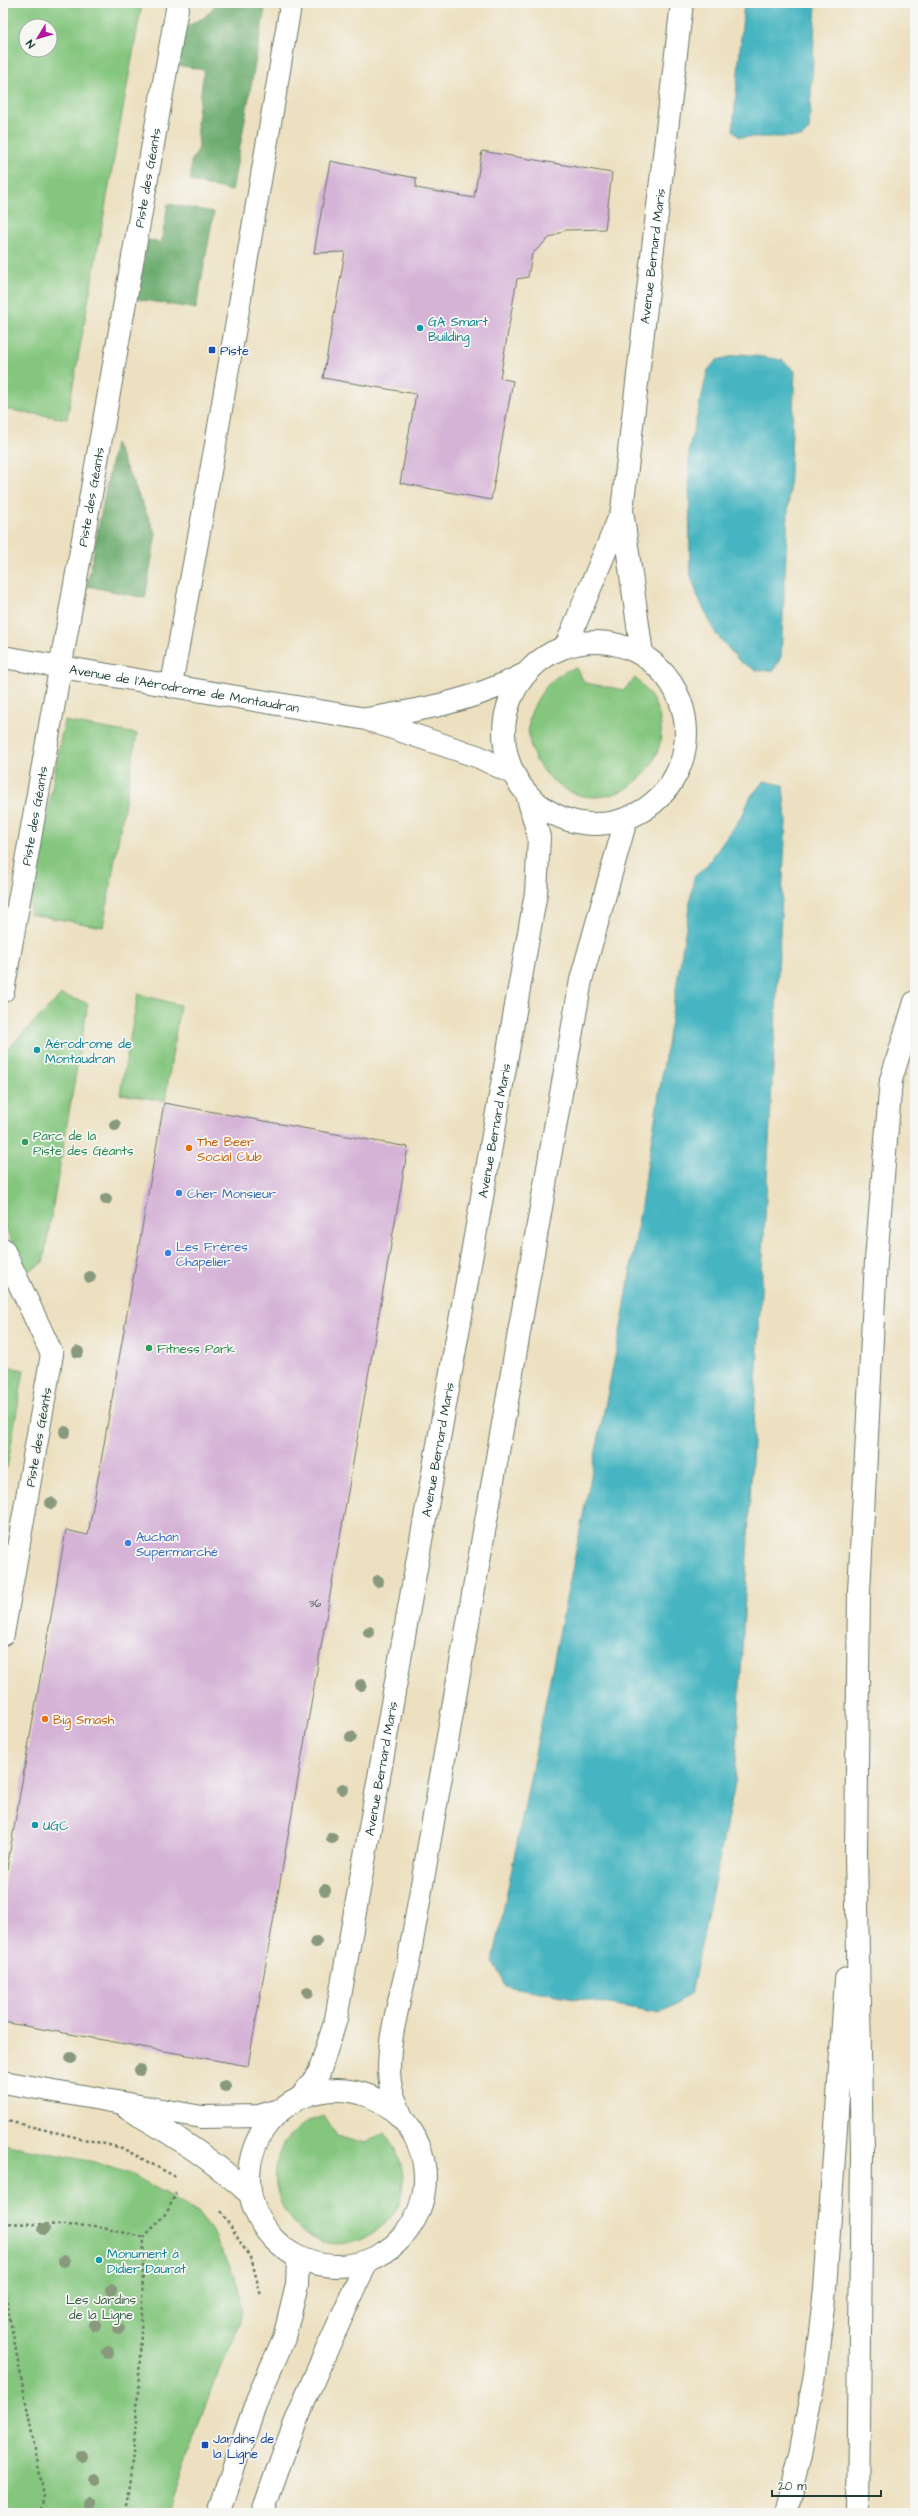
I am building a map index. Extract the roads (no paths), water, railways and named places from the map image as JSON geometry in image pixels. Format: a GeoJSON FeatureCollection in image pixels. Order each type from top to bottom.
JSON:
{"type":"FeatureCollection","features":[{"type":"Feature","properties":{"kind":"main road","name":"Piste des Géants"},"geometry":{"type":"LineString","coordinates":[[3,991],[59,667],[178,3]]}},
{"type":"Feature","properties":{"kind":"main road","name":"Avenue Bernard Maris"},"geometry":{"type":"LineString","coordinates":[[642,654],[622,510],[682,3]]}},
{"type":"Feature","properties":{"kind":"main road","name":"Avenue Bernard Maris"},"geometry":{"type":"LineString","coordinates":[[566,646],[622,510]]}},
{"type":"Feature","properties":{"kind":"main road"},"geometry":{"type":"LineString","coordinates":[[585,642],[605,642],[624,646],[642,654],[662,670],[677,692],[685,716],[686,742],[680,767],[667,790],[648,807],[626,820],[599,824],[573,822],[548,812],[527,794],[512,773],[504,748],[504,722],[510,697],[523,675],[543,657],[566,646],[585,642]]}},
{"type":"Feature","properties":{"kind":"main road","name":"Avenue de l'Aérodrome de Montaudran"},"geometry":{"type":"LineString","coordinates":[[3,657],[171,687],[366,719],[479,758],[512,773]]}},
{"type":"Feature","properties":{"kind":"main road","name":"Avenue de l'Aérodrome de Montaudran"},"geometry":{"type":"LineString","coordinates":[[366,719],[464,700],[494,690],[523,675]]}},
{"type":"Feature","properties":{"kind":"main road","name":"Avenue Bernard Maris"},"geometry":{"type":"LineString","coordinates":[[301,2097],[319,2073],[336,2019],[536,893],[539,837],[527,794]]}},
{"type":"Feature","properties":{"kind":"main road"},"geometry":{"type":"LineString","coordinates":[[402,2118],[392,2090],[390,2064],[393,2030],[408,1964],[581,980],[626,820]]}},
{"type":"Feature","properties":{"kind":"main road"},"geometry":{"type":"LineString","coordinates":[[858,2513],[862,2153],[856,1854],[859,1590],[876,1260],[891,1080],[915,1002]]}},
{"type":"Feature","properties":{"kind":"main road","name":"Piste des Géants"},"geometry":{"type":"LineString","coordinates":[[3,1250],[52,1354],[3,1634]]}},
{"type":"Feature","properties":{"kind":"main road"},"geometry":{"type":"LineString","coordinates":[[785,2513],[800,2455],[815,2374],[825,2290],[833,2146],[856,1854]]}},
{"type":"Feature","properties":{"kind":"main road"},"geometry":{"type":"LineString","coordinates":[[3,2082],[202,2117],[259,2116],[282,2109]]}},
{"type":"Feature","properties":{"kind":"main road"},"geometry":{"type":"LineString","coordinates":[[344,2090],[365,2094],[385,2104],[402,2118],[415,2135],[423,2156],[426,2178],[424,2200],[416,2220],[403,2238],[387,2253],[367,2262],[344,2267],[329,2266],[298,2258],[280,2247],[266,2232],[256,2214],[250,2194],[249,2170],[254,2146],[266,2126],[282,2109],[301,2097],[322,2091],[344,2090]]}},
{"type":"Feature","properties":{"kind":"main road"},"geometry":{"type":"LineString","coordinates":[[116,2103],[192,2147],[228,2174],[250,2194]]}},
{"type":"Feature","properties":{"kind":"main road"},"geometry":{"type":"LineString","coordinates":[[218,2513],[257,2400],[284,2338],[297,2285],[298,2258]]}},
{"type":"Feature","properties":{"kind":"main road"},"geometry":{"type":"LineString","coordinates":[[263,2513],[296,2419],[367,2262]]}},
{"type":"Feature","properties":{"kind":"lane"},"geometry":{"type":"LineString","coordinates":[[171,687],[215,447],[291,3]]}},
{"type":"Feature","properties":{"kind":"water"},"geometry":{"type":"Polygon","coordinates":[[[744,3],[816,3],[809,130],[802,137],[739,137],[733,130],[744,3]]]}},
{"type":"Feature","properties":{"kind":"water"},"geometry":{"type":"Polygon","coordinates":[[[742,354],[782,360],[795,371],[781,657],[774,670],[757,671],[739,661],[716,634],[698,597],[690,573],[689,448],[708,370],[717,360],[742,354]]]}},
{"type":"Feature","properties":{"kind":"water"},"geometry":{"type":"Polygon","coordinates":[[[764,781],[783,785],[786,821],[735,1783],[691,1994],[660,2013],[506,1986],[493,1962],[623,1317],[694,877],[706,866],[742,816],[751,796],[764,781]]]}},
{"type":"Feature","properties":{"kind":"place","name":"GA Smart Building"},"geometry":{"type":"Point","coordinates":[420,328]}},
{"type":"Feature","properties":{"kind":"place","name":"Piste"},"geometry":{"type":"Point","coordinates":[212,350]}},
{"type":"Feature","properties":{"kind":"place","name":"Aérodrome de Montaudran"},"geometry":{"type":"Point","coordinates":[37,1050]}},
{"type":"Feature","properties":{"kind":"place","name":"Parc de la Piste des Géants"},"geometry":{"type":"Point","coordinates":[25,1142]}},
{"type":"Feature","properties":{"kind":"place","name":"The Beer Social Club"},"geometry":{"type":"Point","coordinates":[189,1148]}},
{"type":"Feature","properties":{"kind":"place","name":"Cher Monsieur"},"geometry":{"type":"Point","coordinates":[179,1193]}},
{"type":"Feature","properties":{"kind":"place","name":"Les Frères Chapelier"},"geometry":{"type":"Point","coordinates":[168,1253]}},
{"type":"Feature","properties":{"kind":"place","name":"Fitness Park"},"geometry":{"type":"Point","coordinates":[149,1348]}},
{"type":"Feature","properties":{"kind":"place","name":"Auchan Supermarché"},"geometry":{"type":"Point","coordinates":[128,1543]}},
{"type":"Feature","properties":{"kind":"place","name":"Big Smash"},"geometry":{"type":"Point","coordinates":[45,1719]}},
{"type":"Feature","properties":{"kind":"place","name":"UGC"},"geometry":{"type":"Point","coordinates":[35,1825]}},
{"type":"Feature","properties":{"kind":"place","name":"Monument à Didier Daurat"},"geometry":{"type":"Point","coordinates":[99,2260]}},
{"type":"Feature","properties":{"kind":"place","name":"Jardins de la Ligne"},"geometry":{"type":"Point","coordinates":[205,2445]}},
{"type":"Feature","properties":{"kind":"park label","name":"Les Jardins de la Ligne"},"geometry":{"type":"Point","coordinates":[101,2306]}}]}
